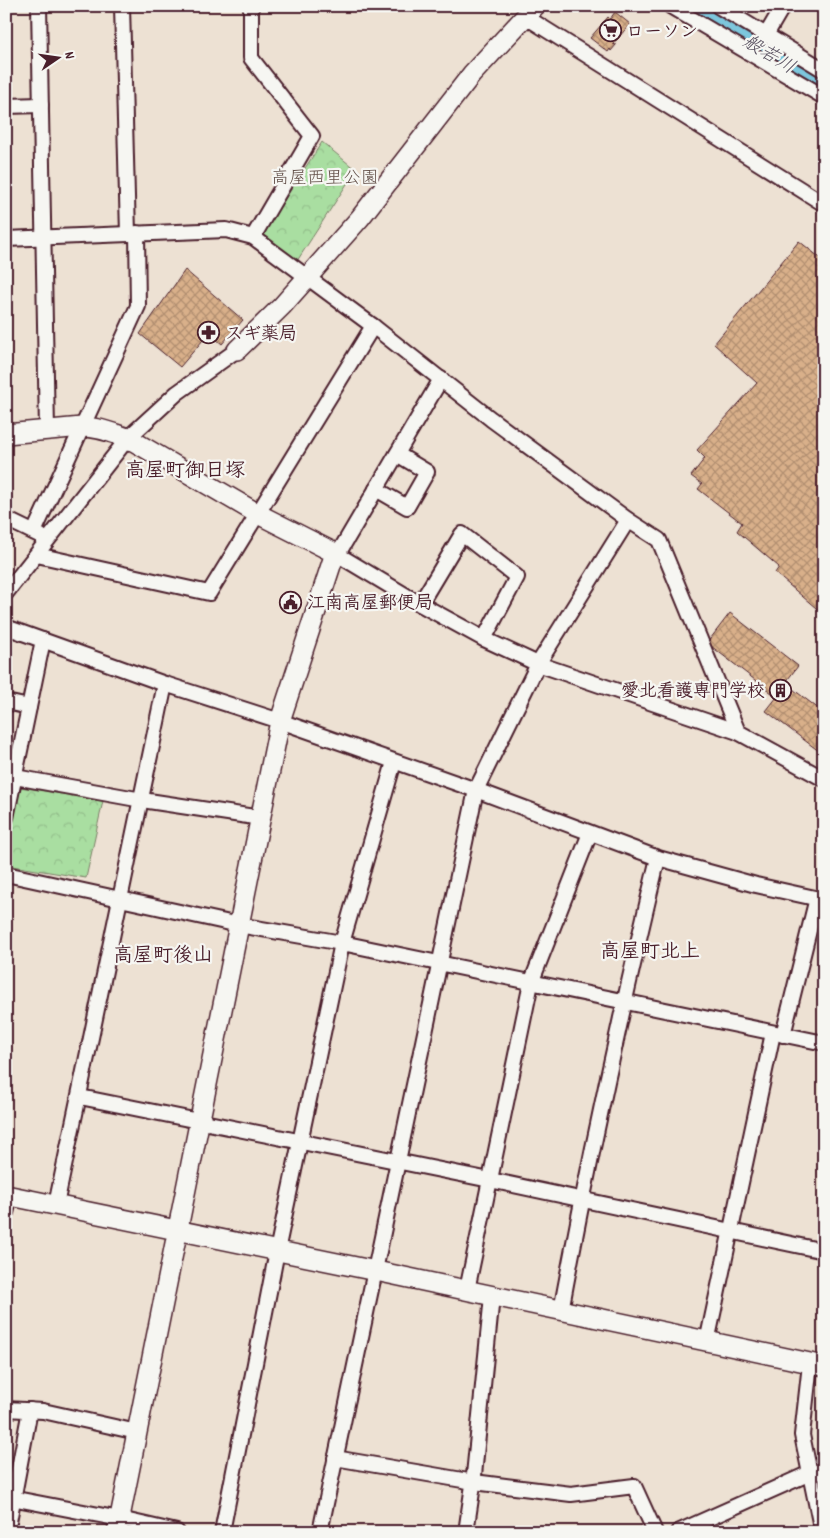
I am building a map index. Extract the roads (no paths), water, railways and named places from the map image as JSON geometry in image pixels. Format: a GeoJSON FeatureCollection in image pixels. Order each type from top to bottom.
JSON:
{"type":"FeatureCollection","features":[{"type":"Feature","properties":{"kind":"street"},"geometry":{"type":"LineString","coordinates":[[39,6],[47,430]]}},
{"type":"Feature","properties":{"kind":"street"},"geometry":{"type":"LineString","coordinates":[[34,532],[138,306],[122,6]]}},
{"type":"Feature","properties":{"kind":"street"},"geometry":{"type":"LineString","coordinates":[[251,6],[250,58],[312,136],[253,237]]}},
{"type":"Feature","properties":{"kind":"street"},"geometry":{"type":"LineString","coordinates":[[670,6],[824,97]]}},
{"type":"Feature","properties":{"kind":"street"},"geometry":{"type":"LineString","coordinates":[[718,6],[824,70]]}},
{"type":"Feature","properties":{"kind":"street"},"geometry":{"type":"LineString","coordinates":[[766,35],[783,6]]}},
{"type":"Feature","properties":{"kind":"street"},"geometry":{"type":"LineString","coordinates":[[6,593],[128,438],[176,393],[237,350],[275,312],[360,218],[472,74],[531,12],[824,204]]}},
{"type":"Feature","properties":{"kind":"street"},"geometry":{"type":"LineString","coordinates":[[6,106],[41,105]]}},
{"type":"Feature","properties":{"kind":"street"},"geometry":{"type":"LineString","coordinates":[[6,239],[226,230],[253,237],[373,326],[491,419],[628,520],[659,540],[738,732]]}},
{"type":"Feature","properties":{"kind":"street"},"geometry":{"type":"LineString","coordinates":[[37,554],[209,592],[373,326]]}},
{"type":"Feature","properties":{"kind":"street"},"geometry":{"type":"LineString","coordinates":[[119,1525],[280,722],[336,554],[441,379]]}},
{"type":"Feature","properties":{"kind":"street"},"geometry":{"type":"LineString","coordinates":[[6,434],[82,426],[95,427],[128,438],[258,514],[336,554],[420,604],[484,639],[538,664],[738,732],[824,779]]}},
{"type":"Feature","properties":{"kind":"street"},"geometry":{"type":"LineString","coordinates":[[376,489],[407,507],[427,472],[397,454]]}},
{"type":"Feature","properties":{"kind":"street"},"geometry":{"type":"LineString","coordinates":[[6,520],[48,539]]}},
{"type":"Feature","properties":{"kind":"street"},"geometry":{"type":"LineString","coordinates":[[320,1532],[476,790],[538,664],[628,520]]}},
{"type":"Feature","properties":{"kind":"street"},"geometry":{"type":"LineString","coordinates":[[420,604],[462,534],[517,576],[484,639]]}},
{"type":"Feature","properties":{"kind":"street"},"geometry":{"type":"LineString","coordinates":[[6,627],[476,790],[658,858],[756,885],[820,899],[778,1034],[730,1232],[707,1342]]}},
{"type":"Feature","properties":{"kind":"street"},"geometry":{"type":"LineString","coordinates":[[6,818],[43,640]]}},
{"type":"Feature","properties":{"kind":"street"},"geometry":{"type":"LineString","coordinates":[[56,1205],[166,684]]}},
{"type":"Feature","properties":{"kind":"street"},"geometry":{"type":"LineString","coordinates":[[6,702],[29,707]]}},
{"type":"Feature","properties":{"kind":"street"},"geometry":{"type":"LineString","coordinates":[[222,1532],[277,1251],[342,943],[394,762]]}},
{"type":"Feature","properties":{"kind":"street"},"geometry":{"type":"LineString","coordinates":[[15,777],[142,800],[261,818]]}},
{"type":"Feature","properties":{"kind":"street"},"geometry":{"type":"LineString","coordinates":[[467,1290],[532,983],[590,833]]}},
{"type":"Feature","properties":{"kind":"street"},"geometry":{"type":"LineString","coordinates":[[561,1311],[581,1201],[623,1002],[658,858]]}},
{"type":"Feature","properties":{"kind":"street"},"geometry":{"type":"LineString","coordinates":[[6,874],[239,924],[342,943],[824,1043]]}},
{"type":"Feature","properties":{"kind":"street"},"geometry":{"type":"LineString","coordinates":[[80,1097],[490,1180],[581,1201],[824,1251]]}},
{"type":"Feature","properties":{"kind":"street"},"geometry":{"type":"LineString","coordinates":[[8,1202],[56,1205],[707,1342],[820,1363],[802,1436],[817,1472],[822,1532]]}},
{"type":"Feature","properties":{"kind":"street"},"geometry":{"type":"LineString","coordinates":[[466,1532],[474,1482],[492,1296]]}},
{"type":"Feature","properties":{"kind":"street"},"geometry":{"type":"LineString","coordinates":[[6,1409],[43,1411],[137,1432]]}},
{"type":"Feature","properties":{"kind":"street"},"geometry":{"type":"LineString","coordinates":[[7,1532],[10,1498],[30,1410]]}},
{"type":"Feature","properties":{"kind":"street"},"geometry":{"type":"LineString","coordinates":[[335,1458],[474,1482],[571,1494],[634,1486],[656,1532]]}},
{"type":"Feature","properties":{"kind":"street"},"geometry":{"type":"LineString","coordinates":[[678,1532],[817,1472]]}},
{"type":"Feature","properties":{"kind":"street"},"geometry":{"type":"LineString","coordinates":[[10,1498],[119,1525],[177,1532]]}},
{"type":"Feature","properties":{"kind":"waterway","name":"般若川"},"geometry":{"type":"LineString","coordinates":[[691,6],[824,85]]}},
{"type":"Feature","properties":{"kind":"place","name":"ローソン"},"geometry":{"type":"Point","coordinates":[610,31]}},
{"type":"Feature","properties":{"kind":"place","name":"スギ薬局"},"geometry":{"type":"Point","coordinates":[209,333]}},
{"type":"Feature","properties":{"kind":"place","name":"江南高屋郵便局"},"geometry":{"type":"Point","coordinates":[291,602]}},
{"type":"Feature","properties":{"kind":"place","name":"愛北看護専門学校"},"geometry":{"type":"Point","coordinates":[781,690]}},
{"type":"Feature","properties":{"kind":"district","name":"高屋町御日塚"},"geometry":{"type":"Point","coordinates":[185,469]}},
{"type":"Feature","properties":{"kind":"district","name":"高屋町北上"},"geometry":{"type":"Point","coordinates":[650,950]}},
{"type":"Feature","properties":{"kind":"district","name":"高屋町後山"},"geometry":{"type":"Point","coordinates":[163,954]}},
{"type":"Feature","properties":{"kind":"park label","name":"高屋西里公園"},"geometry":{"type":"Point","coordinates":[325,177]}}]}
